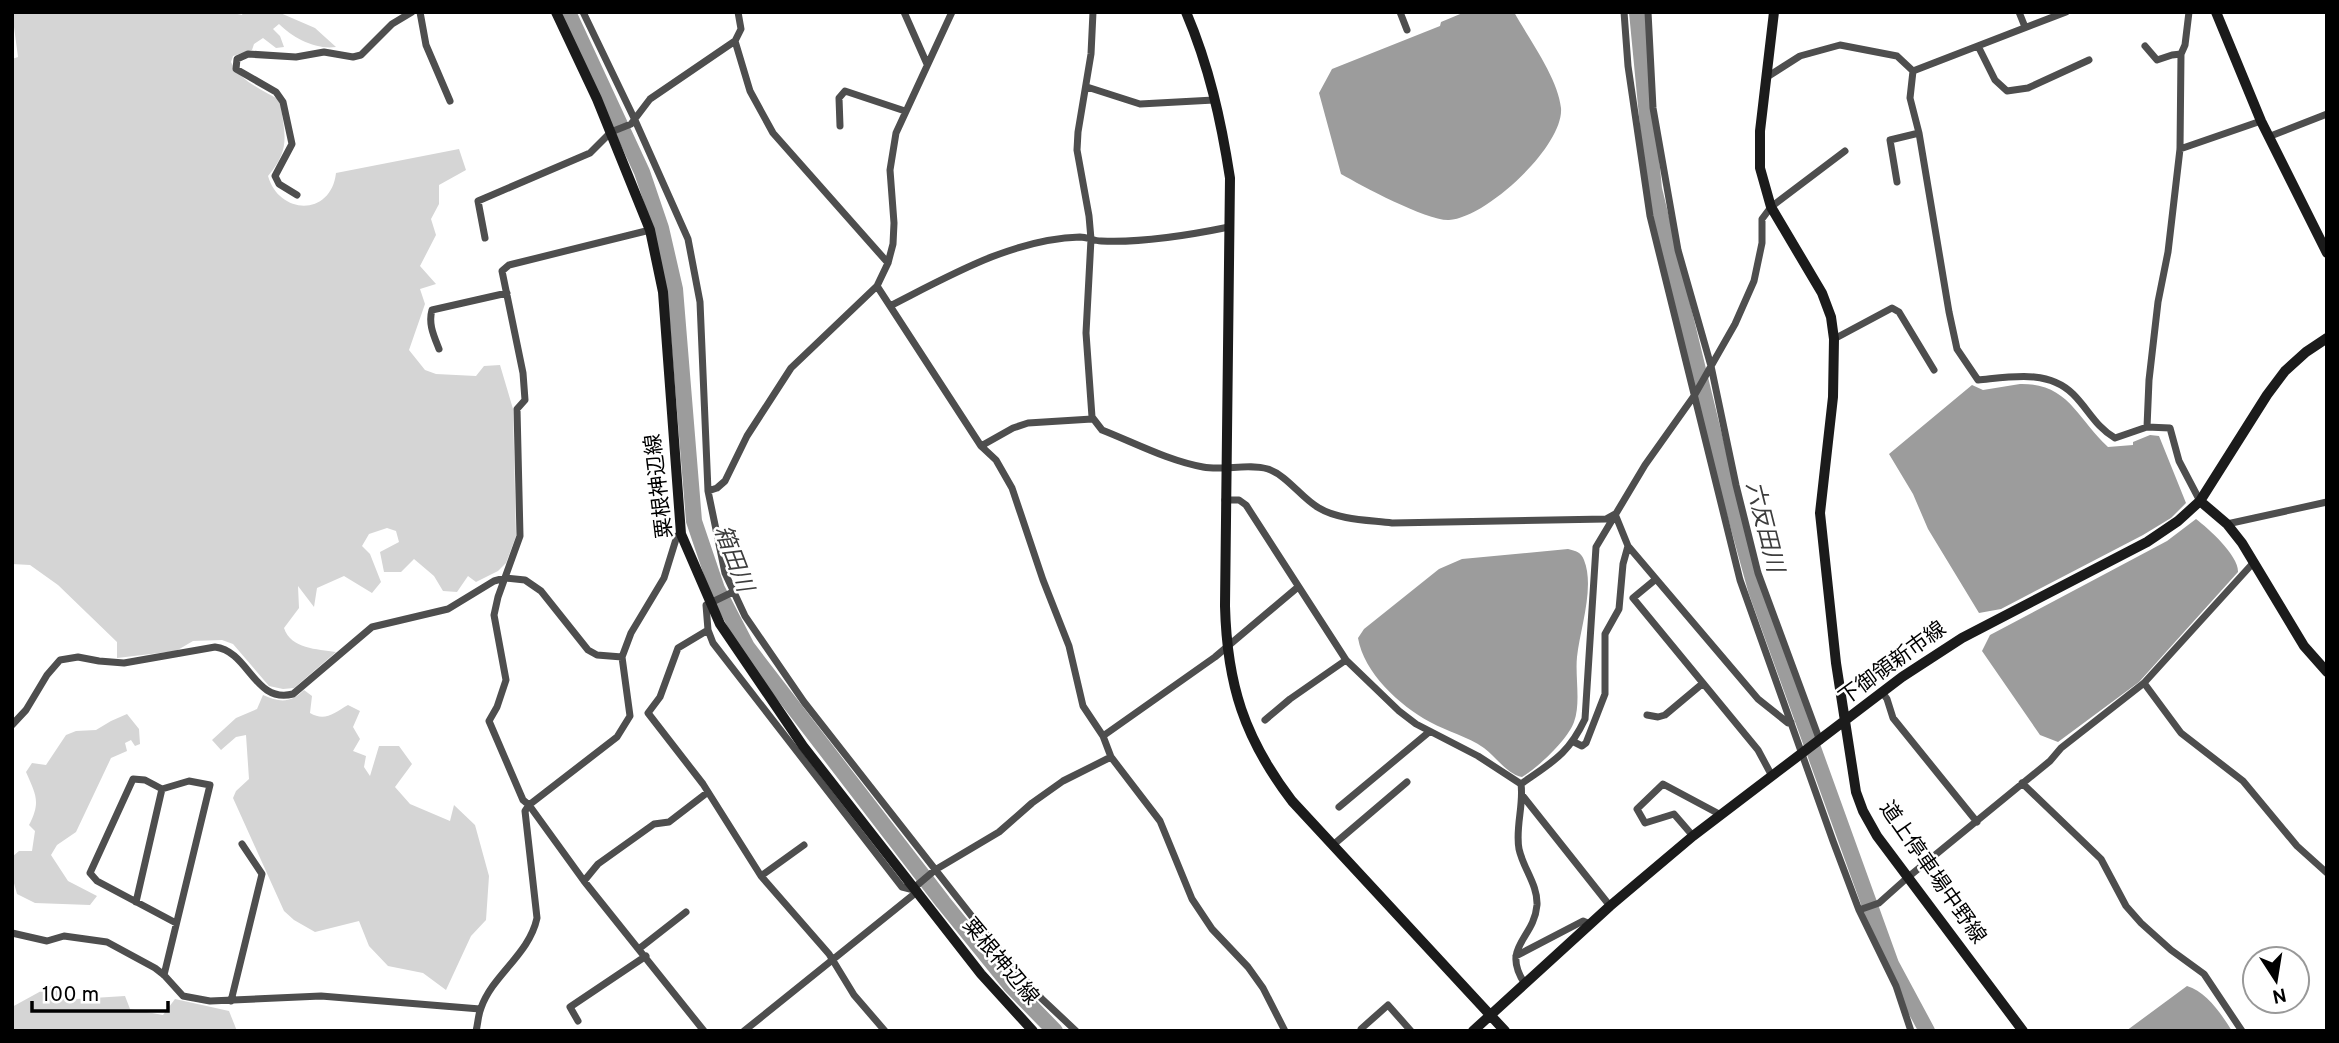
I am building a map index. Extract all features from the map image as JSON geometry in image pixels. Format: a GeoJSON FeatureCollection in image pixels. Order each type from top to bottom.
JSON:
{"type":"FeatureCollection","features":[{"type":"Feature","properties":{"kind":"main road","name":"粟根神辺線"},"geometry":{"type":"LineString","coordinates":[[556,12],[613,132],[650,230],[663,292],[681,534],[710,603],[726,634],[803,746],[981,974],[1033,1031]]}},
{"type":"Feature","properties":{"kind":"main road"},"geometry":{"type":"LineString","coordinates":[[1186,12],[1203,51],[1230,178],[1225,500],[1226,648],[1243,719],[1279,784],[1505,1031]]}},
{"type":"Feature","properties":{"kind":"main road","name":"道上停車場中野線"},"geometry":{"type":"LineString","coordinates":[[1774,12],[1760,131],[1760,168],[1771,207],[1822,293],[1831,317],[1834,339],[1833,397],[1820,513],[1828,599],[1851,769],[1863,811],[1877,836],[2023,1031]]}},
{"type":"Feature","properties":{"kind":"main road"},"geometry":{"type":"LineString","coordinates":[[2216,12],[2268,137],[2327,253]]}},
{"type":"Feature","properties":{"kind":"main road","name":"下御領新市線"},"geometry":{"type":"LineString","coordinates":[[1473,1031],[1610,906],[1693,836],[1882,692],[1962,638],[2147,542],[2178,521],[2200,501],[2285,371],[2327,338]]}},
{"type":"Feature","properties":{"kind":"main road"},"geometry":{"type":"LineString","coordinates":[[2200,501],[2227,524],[2254,562],[2304,646],[2327,672]]}},
{"type":"Feature","properties":{"kind":"street"},"geometry":{"type":"LineString","coordinates":[[297,195],[279,184],[275,176],[292,144],[283,102],[276,92],[236,69],[237,59],[248,54],[296,57],[324,52],[353,57],[361,55],[392,24],[412,12]]}},
{"type":"Feature","properties":{"kind":"street"},"geometry":{"type":"LineString","coordinates":[[432,12],[421,14],[426,45],[450,101]]}},
{"type":"Feature","properties":{"kind":"street"},"geometry":{"type":"LineString","coordinates":[[583,12],[688,239],[700,302],[708,491],[725,573],[733,592],[745,616],[796,692],[935,870],[1018,974],[1076,1031]]}},
{"type":"Feature","properties":{"kind":"street"},"geometry":{"type":"LineString","coordinates":[[485,238],[478,201],[590,153],[613,132],[633,121],[650,99],[735,41],[741,29],[738,12]]}},
{"type":"Feature","properties":{"kind":"street"},"geometry":{"type":"LineString","coordinates":[[904,12],[927,64]]}},
{"type":"Feature","properties":{"kind":"street"},"geometry":{"type":"LineString","coordinates":[[708,491],[718,488],[725,481],[747,436],[791,368],[877,286],[888,263],[894,223],[890,170],[896,133],[953,12]]}},
{"type":"Feature","properties":{"kind":"street"},"geometry":{"type":"LineString","coordinates":[[1093,12],[1091,54],[1077,150],[1091,239],[1086,333],[1092,419],[1102,430],[1207,468],[1266,468],[1317,508],[1361,519],[1392,523],[1606,519],[1615,514]]}},
{"type":"Feature","properties":{"kind":"street"},"geometry":{"type":"LineString","coordinates":[[1400,12],[1407,30]]}},
{"type":"Feature","properties":{"kind":"street"},"geometry":{"type":"LineString","coordinates":[[1624,12],[1628,66],[1650,216],[1740,580],[1859,910],[1896,986],[1911,1031]]}},
{"type":"Feature","properties":{"kind":"street"},"geometry":{"type":"LineString","coordinates":[[1648,12],[1653,108],[1678,250],[1758,573],[1819,742]]}},
{"type":"Feature","properties":{"kind":"street"},"geometry":{"type":"LineString","coordinates":[[2020,12],[2025,27]]}},
{"type":"Feature","properties":{"kind":"street"},"geometry":{"type":"LineString","coordinates":[[1913,71],[2066,12]]}},
{"type":"Feature","properties":{"kind":"street"},"geometry":{"type":"LineString","coordinates":[[2147,427],[2149,380],[2180,149],[2181,54],[2185,45],[2189,12]]}},
{"type":"Feature","properties":{"kind":"street"},"geometry":{"type":"LineString","coordinates":[[735,41],[750,91],[773,133],[888,263]]}},
{"type":"Feature","properties":{"kind":"street"},"geometry":{"type":"LineString","coordinates":[[1767,77],[1800,56],[1840,45],[1897,57],[1913,71]]}},
{"type":"Feature","properties":{"kind":"street"},"geometry":{"type":"LineString","coordinates":[[1978,46],[1994,80],[2007,91],[2028,88],[2089,60]]}},
{"type":"Feature","properties":{"kind":"street"},"geometry":{"type":"LineString","coordinates":[[2145,46],[2157,60],[2181,54]]}},
{"type":"Feature","properties":{"kind":"street"},"geometry":{"type":"LineString","coordinates":[[1913,71],[1910,98],[1919,133],[1952,324],[1957,349],[1970,370],[1978,380],[2033,377],[2050,379],[2072,393],[2097,426],[2115,438],[2147,427],[2170,428],[2179,461],[2200,501]]}},
{"type":"Feature","properties":{"kind":"street"},"geometry":{"type":"LineString","coordinates":[[1087,87],[1140,104],[1214,100]]}},
{"type":"Feature","properties":{"kind":"street"},"geometry":{"type":"LineString","coordinates":[[840,126],[839,98],[845,91],[905,111]]}},
{"type":"Feature","properties":{"kind":"street"},"geometry":{"type":"LineString","coordinates":[[2268,137],[2327,114]]}},
{"type":"Feature","properties":{"kind":"street"},"geometry":{"type":"LineString","coordinates":[[2180,149],[2261,121]]}},
{"type":"Feature","properties":{"kind":"street"},"geometry":{"type":"LineString","coordinates":[[1897,182],[1890,140],[1919,133]]}},
{"type":"Feature","properties":{"kind":"street"},"geometry":{"type":"LineString","coordinates":[[1521,784],[1556,760],[1574,742],[1586,719],[1596,547],[1645,465],[1695,393],[1735,324],[1754,281],[1762,243],[1762,219],[1771,207],[1845,151]]}},
{"type":"Feature","properties":{"kind":"street"},"geometry":{"type":"LineString","coordinates":[[890,306],[953,274],[1017,247],[1083,236],[1100,241],[1186,236],[1229,227]]}},
{"type":"Feature","properties":{"kind":"street"},"geometry":{"type":"LineString","coordinates":[[650,230],[509,265],[502,271],[523,373],[525,400],[517,409],[520,536],[494,615],[506,680],[489,721],[523,800],[704,1031]]}},
{"type":"Feature","properties":{"kind":"street"},"geometry":{"type":"LineString","coordinates":[[877,286],[981,446],[996,460],[1012,488],[1069,646],[1083,706],[1103,736],[1111,757],[1160,821],[1192,899],[1212,929],[1248,967],[1263,988],[1285,1031]]}},
{"type":"Feature","properties":{"kind":"street"},"geometry":{"type":"LineString","coordinates":[[439,349],[432,332],[432,310],[507,293]]}},
{"type":"Feature","properties":{"kind":"street"},"geometry":{"type":"LineString","coordinates":[[1834,339],[1892,308],[1899,312],[1934,370]]}},
{"type":"Feature","properties":{"kind":"street"},"geometry":{"type":"LineString","coordinates":[[981,446],[1013,428],[1028,423],[1092,419]]}},
{"type":"Feature","properties":{"kind":"street"},"geometry":{"type":"LineString","coordinates":[[1225,500],[1239,500],[1246,505],[1346,660],[1399,711],[1429,732],[1478,756],[1521,784]]}},
{"type":"Feature","properties":{"kind":"street"},"geometry":{"type":"LineString","coordinates":[[2227,524],[2327,502]]}},
{"type":"Feature","properties":{"kind":"street"},"geometry":{"type":"LineString","coordinates":[[1615,514],[1628,546],[1758,699],[1788,723],[1791,722]]}},
{"type":"Feature","properties":{"kind":"street"},"geometry":{"type":"LineString","coordinates":[[477,1031],[480,1009],[491,989],[534,933],[537,918],[525,811],[529,805],[617,737],[632,715],[622,657],[631,633],[664,578],[677,536],[681,534]]}},
{"type":"Feature","properties":{"kind":"street"},"geometry":{"type":"LineString","coordinates":[[1574,742],[1581,746],[1586,743],[1605,694],[1605,634],[1619,609],[1623,564],[1628,546]]}},
{"type":"Feature","properties":{"kind":"street"},"geometry":{"type":"LineString","coordinates":[[1859,910],[1879,903],[2050,761],[2061,748],[2144,683],[2254,562]]}},
{"type":"Feature","properties":{"kind":"street"},"geometry":{"type":"LineString","coordinates":[[12,725],[26,710],[47,675],[60,660],[69,656],[124,663],[215,647],[224,648],[232,653],[266,692],[279,696],[293,694],[372,627],[448,608],[494,581],[505,578],[525,580],[541,591],[588,650],[597,655],[622,657]]}},
{"type":"Feature","properties":{"kind":"street"},"geometry":{"type":"LineString","coordinates":[[1656,579],[1633,598],[1758,750],[1772,776]]}},
{"type":"Feature","properties":{"kind":"street"},"geometry":{"type":"LineString","coordinates":[[1103,736],[1226,648],[1298,587]]}},
{"type":"Feature","properties":{"kind":"street"},"geometry":{"type":"LineString","coordinates":[[733,592],[706,605],[708,630],[713,643],[902,887],[917,889]]}},
{"type":"Feature","properties":{"kind":"street"},"geometry":{"type":"LineString","coordinates":[[632,715],[647,713],[660,697],[678,648],[708,630]]}},
{"type":"Feature","properties":{"kind":"street"},"geometry":{"type":"LineString","coordinates":[[1265,720],[1346,660]]}},
{"type":"Feature","properties":{"kind":"street"},"geometry":{"type":"LineString","coordinates":[[2144,683],[2181,733],[2243,781],[2297,846],[2327,873]]}},
{"type":"Feature","properties":{"kind":"street"},"geometry":{"type":"LineString","coordinates":[[1647,715],[1665,715],[1702,684]]}},
{"type":"Feature","properties":{"kind":"street"},"geometry":{"type":"LineString","coordinates":[[1882,692],[1887,699],[1892,718],[1977,822]]}},
{"type":"Feature","properties":{"kind":"street"},"geometry":{"type":"LineString","coordinates":[[647,713],[708,792],[761,876],[829,954],[854,995],[885,1031]]}},
{"type":"Feature","properties":{"kind":"street"},"geometry":{"type":"LineString","coordinates":[[1339,807],[1429,732]]}},
{"type":"Feature","properties":{"kind":"street"},"geometry":{"type":"LineString","coordinates":[[744,1031],[832,961],[917,889],[935,870],[999,832],[1032,803],[1063,781],[1111,757]]}},
{"type":"Feature","properties":{"kind":"street"},"geometry":{"type":"LineString","coordinates":[[164,975],[177,923],[210,785],[189,781],[162,789],[145,780],[133,779],[90,873],[97,881],[177,923]]}},
{"type":"Feature","properties":{"kind":"street"},"geometry":{"type":"LineString","coordinates":[[1333,845],[1407,782]]}},
{"type":"Feature","properties":{"kind":"street"},"geometry":{"type":"LineString","coordinates":[[2022,783],[2101,859],[2126,906],[2141,923],[2171,950],[2204,974],[2242,1031]]}},
{"type":"Feature","properties":{"kind":"street"},"geometry":{"type":"LineString","coordinates":[[1521,784],[1519,849],[1532,880],[1537,904],[1534,919],[1516,949],[1516,971],[1525,984]]}},
{"type":"Feature","properties":{"kind":"street"},"geometry":{"type":"LineString","coordinates":[[1693,836],[1674,814],[1645,823],[1637,809],[1663,784],[1721,816]]}},
{"type":"Feature","properties":{"kind":"street"},"geometry":{"type":"LineString","coordinates":[[136,902],[162,789]]}},
{"type":"Feature","properties":{"kind":"street"},"geometry":{"type":"LineString","coordinates":[[584,881],[598,864],[653,824],[669,822],[708,792]]}},
{"type":"Feature","properties":{"kind":"street"},"geometry":{"type":"LineString","coordinates":[[1522,795],[1610,906]]}},
{"type":"Feature","properties":{"kind":"street"},"geometry":{"type":"LineString","coordinates":[[231,1001],[262,874],[242,844]]}},
{"type":"Feature","properties":{"kind":"street"},"geometry":{"type":"LineString","coordinates":[[761,876],[804,845]]}},
{"type":"Feature","properties":{"kind":"street"},"geometry":{"type":"LineString","coordinates":[[640,948],[686,912]]}},
{"type":"Feature","properties":{"kind":"street"},"geometry":{"type":"LineString","coordinates":[[1516,956],[1583,921],[1590,924]]}},
{"type":"Feature","properties":{"kind":"street"},"geometry":{"type":"LineString","coordinates":[[12,933],[47,941],[64,936],[107,942],[164,975],[183,996],[211,1001],[321,996],[480,1009]]}},
{"type":"Feature","properties":{"kind":"street"},"geometry":{"type":"LineString","coordinates":[[579,1021],[570,1007],[646,956]]}},
{"type":"Feature","properties":{"kind":"street"},"geometry":{"type":"LineString","coordinates":[[1362,1031],[1361,1029],[1388,1005],[1411,1031]]}},
{"type":"Feature","properties":{"kind":"shaded area"},"geometry":{"type":"Polygon","coordinates":[[[12,12],[228,12],[242,15],[243,12],[278,12],[315,28],[336,47],[321,47],[305,42],[279,24],[273,29],[280,36],[284,47],[276,48],[263,38],[254,44],[252,50],[233,56],[231,62],[246,80],[280,100],[283,148],[281,157],[268,176],[274,189],[293,204],[315,204],[325,198],[336,173],[459,149],[466,170],[439,185],[439,204],[431,219],[436,235],[420,266],[436,284],[420,289],[425,304],[409,350],[425,370],[436,374],[476,376],[484,366],[500,365],[513,409],[516,536],[506,563],[498,571],[476,582],[468,576],[457,592],[443,591],[434,576],[414,559],[401,572],[384,572],[380,552],[399,542],[396,531],[387,528],[369,534],[362,546],[370,554],[381,582],[372,593],[344,576],[317,588],[314,607],[298,586],[299,608],[284,628],[287,635],[306,647],[336,652],[294,688],[283,689],[269,686],[233,644],[222,640],[193,641],[176,651],[117,658],[117,642],[58,585],[30,565],[12,564],[12,59],[18,57],[12,12]]]}},
{"type":"Feature","properties":{"kind":"shaded area"},"geometry":{"type":"Polygon","coordinates":[[[1465,12],[1514,12],[1549,72],[1559,96],[1559,124],[1537,160],[1501,194],[1465,216],[1449,220],[1439,219],[1411,209],[1341,174],[1319,93],[1332,69],[1440,26],[1441,22],[1465,12]]]}},
{"type":"Feature","properties":{"kind":"shaded area"},"geometry":{"type":"Polygon","coordinates":[[[2020,384],[2037,385],[2061,396],[2108,447],[2133,445],[2133,442],[2150,435],[2159,436],[2186,503],[2171,518],[2143,535],[2001,609],[1979,613],[1928,529],[1913,494],[1889,454],[1972,385],[1983,390],[2020,384]]]}},
{"type":"Feature","properties":{"kind":"shaded area"},"geometry":{"type":"Polygon","coordinates":[[[2196,519],[2229,551],[2238,572],[2139,682],[2058,742],[2040,735],[1982,651],[1990,635],[2167,541],[2196,519]]]}},
{"type":"Feature","properties":{"kind":"shaded area"},"geometry":{"type":"Polygon","coordinates":[[[1568,549],[1583,557],[1588,583],[1577,657],[1576,715],[1571,729],[1559,744],[1522,777],[1507,769],[1478,744],[1430,722],[1395,697],[1367,664],[1358,638],[1364,629],[1439,569],[1462,559],[1568,549]]]}},
{"type":"Feature","properties":{"kind":"shaded area"},"geometry":{"type":"Polygon","coordinates":[[[304,690],[312,696],[310,713],[315,716],[329,715],[348,705],[360,711],[353,727],[360,739],[353,751],[366,756],[364,767],[370,776],[379,746],[399,746],[412,764],[395,787],[410,804],[450,821],[454,805],[475,825],[489,876],[486,920],[471,936],[446,990],[423,973],[388,966],[369,946],[359,921],[315,932],[284,911],[233,798],[236,791],[249,779],[246,735],[236,737],[221,750],[212,740],[236,718],[257,709],[263,695],[285,700],[304,690]]]}},
{"type":"Feature","properties":{"kind":"shaded area"},"geometry":{"type":"Polygon","coordinates":[[[127,714],[139,729],[140,744],[135,746],[131,740],[125,743],[127,751],[111,758],[76,832],[57,845],[51,855],[68,881],[97,896],[90,905],[35,903],[17,894],[12,876],[12,857],[19,851],[32,851],[35,831],[29,825],[36,798],[26,772],[32,763],[46,765],[66,735],[76,731],[96,730],[127,714]]]}},
{"type":"Feature","properties":{"kind":"shaded area"},"geometry":{"type":"Polygon","coordinates":[[[52,985],[77,999],[125,996],[130,1009],[163,1015],[175,999],[229,1011],[237,1031],[12,1031],[12,1007],[52,985]]]}},
{"type":"Feature","properties":{"kind":"shaded area"},"geometry":{"type":"Polygon","coordinates":[[[2187,986],[2207,998],[2232,1031],[2126,1031],[2187,986]]]}},
{"type":"Feature","properties":{"kind":"waterway","name":"箱田川"},"geometry":{"type":"LineString","coordinates":[[568,12],[642,172],[661,228],[675,289],[694,521],[717,589],[747,647],[943,902],[1011,986],[1055,1031]]}},
{"type":"Feature","properties":{"kind":"waterway","name":"六反田川"},"geometry":{"type":"LineString","coordinates":[[1637,12],[1654,189],[1718,452],[1756,590],[1891,964],[1927,1031]]}}]}
